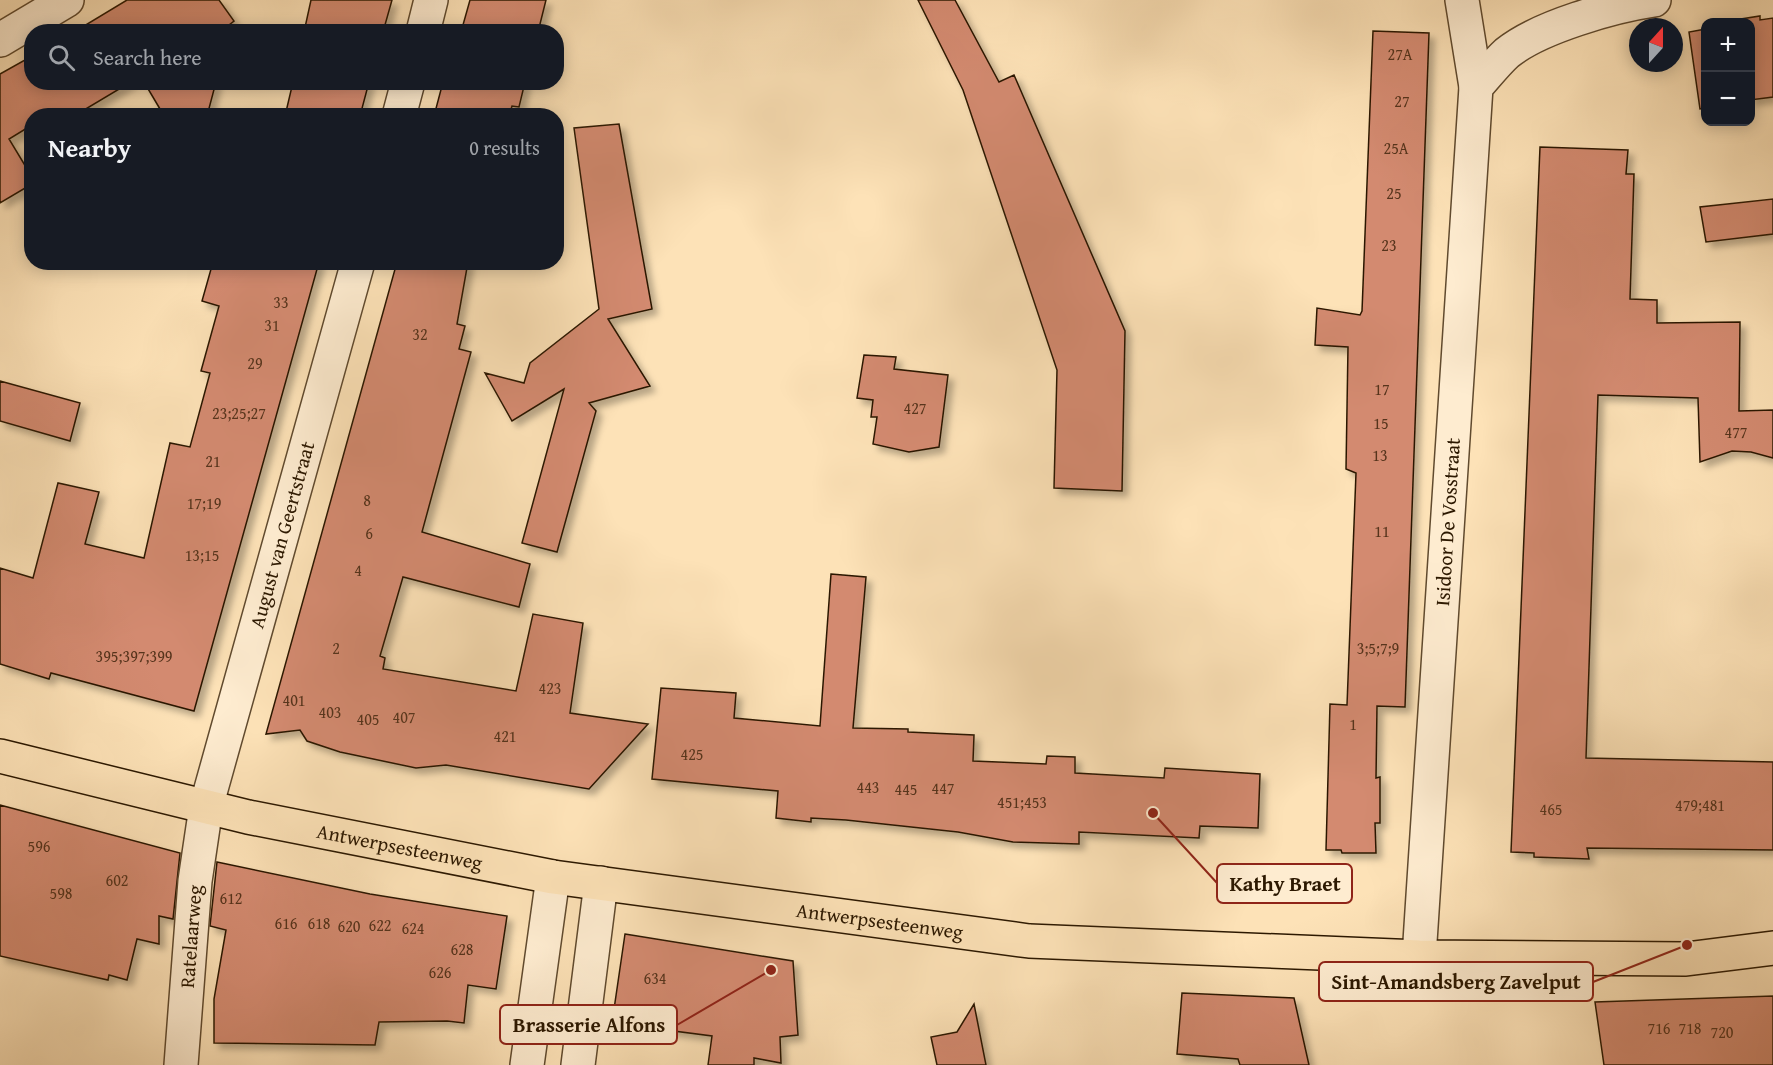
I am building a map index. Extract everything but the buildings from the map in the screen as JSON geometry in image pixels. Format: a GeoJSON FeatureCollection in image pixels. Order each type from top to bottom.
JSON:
{"type":"FeatureCollection","features":[{"type":"Feature","properties":{"kind":"main road","name":"Antwerpsesteenweg"},"geometry":{"type":"LineString","coordinates":[[0,756],[206,807],[553,877],[1029,940],[1419,957],[1686,958],[1773,948]]}},
{"type":"Feature","properties":{"kind":"street"},"geometry":{"type":"LineString","coordinates":[[27,24],[68,0]]}},
{"type":"Feature","properties":{"kind":"street"},"geometry":{"type":"LineString","coordinates":[[425,24],[431,0]]}},
{"type":"Feature","properties":{"kind":"street","name":"Isidoor De Vosstraat"},"geometry":{"type":"LineString","coordinates":[[1419,957],[1476,87],[1462,0]]}},
{"type":"Feature","properties":{"kind":"street"},"geometry":{"type":"LineString","coordinates":[[1476,87],[1508,53],[1540,33],[1638,1]]}},
{"type":"Feature","properties":{"kind":"street"},"geometry":{"type":"LineString","coordinates":[[0,40],[24,26]]}},
{"type":"Feature","properties":{"kind":"street"},"geometry":{"type":"LineString","coordinates":[[401,108],[406,90]]}},
{"type":"Feature","properties":{"kind":"street","name":"August van Geertstraat"},"geometry":{"type":"LineString","coordinates":[[206,807],[356,270]]}},
{"type":"Feature","properties":{"kind":"street","name":"Ratelaarweg"},"geometry":{"type":"LineString","coordinates":[[181,1065],[195,881],[206,807]]}},
{"type":"Feature","properties":{"kind":"street"},"geometry":{"type":"LineString","coordinates":[[527,1065],[553,877]]}},
{"type":"Feature","properties":{"kind":"street"},"geometry":{"type":"LineString","coordinates":[[578,1065],[601,883]]}},
{"type":"Feature","properties":{"kind":"place","name":"Kathy Braet"},"geometry":{"type":"Point","coordinates":[1153,813]}},
{"type":"Feature","properties":{"kind":"place","name":"Sint-Amandsberg Zavelput"},"geometry":{"type":"Point","coordinates":[1687,945]}},
{"type":"Feature","properties":{"kind":"place","name":"Brasserie Alfons"},"geometry":{"type":"Point","coordinates":[771,970]}}]}
